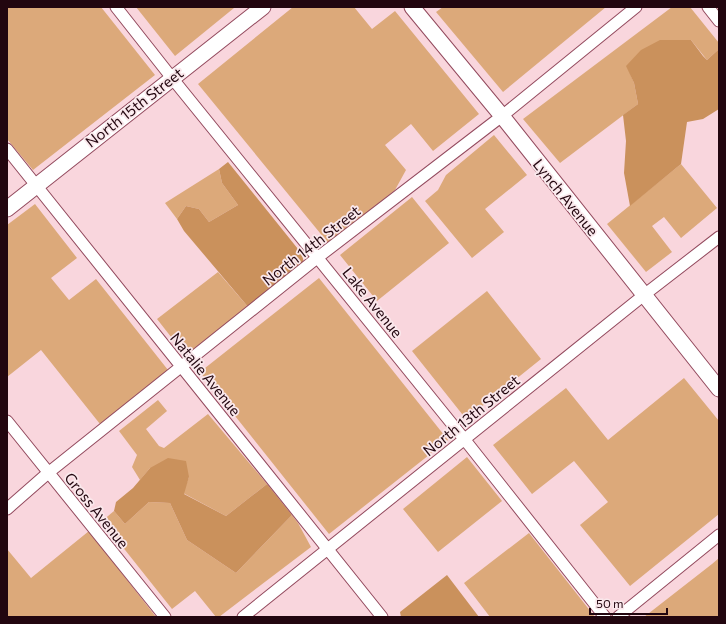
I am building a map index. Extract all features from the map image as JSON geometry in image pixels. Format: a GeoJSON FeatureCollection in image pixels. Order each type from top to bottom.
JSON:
{"type":"FeatureCollection","features":[{"type":"Feature","properties":{"kind":"street","name":"Lake Avenue"},"geometry":{"type":"LineString","coordinates":[[116,7],[465,440],[605,617]]}},
{"type":"Feature","properties":{"kind":"street","name":"North 15th Street"},"geometry":{"type":"LineString","coordinates":[[7,209],[263,7]]}},
{"type":"Feature","properties":{"kind":"street","name":"Lynch Avenue"},"geometry":{"type":"LineString","coordinates":[[412,7],[502,116],[719,389]]}},
{"type":"Feature","properties":{"kind":"street","name":"North 14th Street"},"geometry":{"type":"LineString","coordinates":[[7,509],[48,473],[317,258],[502,116],[636,7]]}},
{"type":"Feature","properties":{"kind":"street"},"geometry":{"type":"LineString","coordinates":[[708,7],[719,21]]}},
{"type":"Feature","properties":{"kind":"street","name":"Natalie Avenue"},"geometry":{"type":"LineString","coordinates":[[7,149],[382,617]]}},
{"type":"Feature","properties":{"kind":"street","name":"North 13th Street"},"geometry":{"type":"LineString","coordinates":[[243,617],[644,295],[719,237]]}},
{"type":"Feature","properties":{"kind":"street","name":"Gross Avenue"},"geometry":{"type":"LineString","coordinates":[[7,421],[165,617]]}},
{"type":"Feature","properties":{"kind":"street"},"geometry":{"type":"LineString","coordinates":[[618,617],[719,535]]}},
{"type":"Feature","properties":{"kind":"shaded area"},"geometry":{"type":"Polygon","coordinates":[[[7,7],[101,7],[155,75],[33,170],[7,139],[7,7]]]}},
{"type":"Feature","properties":{"kind":"shaded area"},"geometry":{"type":"Polygon","coordinates":[[[136,7],[233,7],[234,8],[175,56],[136,7]]]}},
{"type":"Feature","properties":{"kind":"shaded area"},"geometry":{"type":"Polygon","coordinates":[[[293,7],[354,7],[372,29],[395,11],[479,114],[433,151],[411,124],[385,145],[406,170],[395,190],[329,244],[198,84],[293,7]]]}},
{"type":"Feature","properties":{"kind":"shaded area"},"geometry":{"type":"Polygon","coordinates":[[[443,7],[606,7],[503,92],[436,12],[443,7]]]}},
{"type":"Feature","properties":{"kind":"shaded area"},"geometry":{"type":"Polygon","coordinates":[[[672,7],[690,7],[719,43],[719,49],[707,60],[691,40],[627,66],[634,83],[638,104],[560,163],[523,119],[672,7]]]}},
{"type":"Feature","properties":{"kind":"shaded area"},"geometry":{"type":"Polygon","coordinates":[[[660,40],[691,40],[707,60],[719,49],[719,109],[703,119],[687,122],[681,164],[630,206],[624,173],[626,141],[623,115],[638,104],[634,83],[626,66],[641,50],[660,40]]]}},
{"type":"Feature","properties":{"kind":"shaded area"},"geometry":{"type":"Polygon","coordinates":[[[494,135],[527,175],[485,209],[504,232],[472,258],[425,201],[438,190],[446,175],[494,135]]]}},
{"type":"Feature","properties":{"kind":"shaded area"},"geometry":{"type":"Polygon","coordinates":[[[228,162],[302,254],[304,264],[249,308],[184,231],[177,219],[186,206],[199,209],[209,222],[238,205],[222,183],[219,169],[228,162]]]}},
{"type":"Feature","properties":{"kind":"shaded area"},"geometry":{"type":"Polygon","coordinates":[[[681,164],[717,208],[681,238],[664,217],[652,226],[672,252],[646,272],[607,224],[681,164]]]}},
{"type":"Feature","properties":{"kind":"shaded area"},"geometry":{"type":"Polygon","coordinates":[[[219,169],[222,183],[238,205],[209,222],[199,209],[186,206],[177,219],[165,203],[219,169]]]}},
{"type":"Feature","properties":{"kind":"shaded area"},"geometry":{"type":"Polygon","coordinates":[[[412,197],[449,243],[377,301],[340,255],[412,197]]]}},
{"type":"Feature","properties":{"kind":"shaded area"},"geometry":{"type":"Polygon","coordinates":[[[35,204],[77,258],[51,278],[69,300],[96,279],[168,370],[100,424],[41,350],[7,377],[7,225],[35,204]]]}},
{"type":"Feature","properties":{"kind":"shaded area"},"geometry":{"type":"Polygon","coordinates":[[[218,272],[249,308],[186,356],[157,319],[218,272]]]}},
{"type":"Feature","properties":{"kind":"shaded area"},"geometry":{"type":"Polygon","coordinates":[[[319,278],[448,440],[329,534],[200,372],[319,278]]]}},
{"type":"Feature","properties":{"kind":"shaded area"},"geometry":{"type":"Polygon","coordinates":[[[487,291],[541,359],[466,419],[412,351],[487,291]]]}},
{"type":"Feature","properties":{"kind":"shaded area"},"geometry":{"type":"Polygon","coordinates":[[[684,378],[719,421],[719,514],[630,586],[580,525],[608,502],[574,461],[532,494],[493,445],[566,388],[608,440],[684,378]]]}},
{"type":"Feature","properties":{"kind":"shaded area"},"geometry":{"type":"Polygon","coordinates":[[[158,400],[167,411],[146,429],[159,446],[164,448],[208,414],[267,484],[226,516],[183,493],[189,477],[150,468],[140,480],[132,467],[137,455],[119,431],[158,400]]]}},
{"type":"Feature","properties":{"kind":"shaded area"},"geometry":{"type":"Polygon","coordinates":[[[467,457],[502,501],[438,552],[403,509],[467,457]]]}},
{"type":"Feature","properties":{"kind":"shaded area"},"geometry":{"type":"Polygon","coordinates":[[[168,458],[186,461],[189,477],[184,494],[226,516],[267,484],[292,515],[236,573],[187,540],[170,503],[149,502],[125,524],[114,511],[116,502],[133,488],[150,468],[168,458]]]}},
{"type":"Feature","properties":{"kind":"shaded area"},"geometry":{"type":"Polygon","coordinates":[[[149,502],[170,503],[187,540],[236,573],[292,515],[311,547],[219,617],[216,617],[195,591],[172,609],[102,521],[114,511],[125,524],[149,502]]]}},
{"type":"Feature","properties":{"kind":"shaded area"},"geometry":{"type":"Polygon","coordinates":[[[89,531],[156,617],[7,617],[7,549],[31,578],[89,531]]]}},
{"type":"Feature","properties":{"kind":"shaded area"},"geometry":{"type":"Polygon","coordinates":[[[529,533],[595,617],[490,617],[464,583],[529,533]]]}},
{"type":"Feature","properties":{"kind":"shaded area"},"geometry":{"type":"Polygon","coordinates":[[[719,558],[719,617],[644,617],[712,564],[719,558]]]}},
{"type":"Feature","properties":{"kind":"shaded area"},"geometry":{"type":"Polygon","coordinates":[[[447,575],[479,617],[401,617],[400,612],[447,575]]]}}]}
